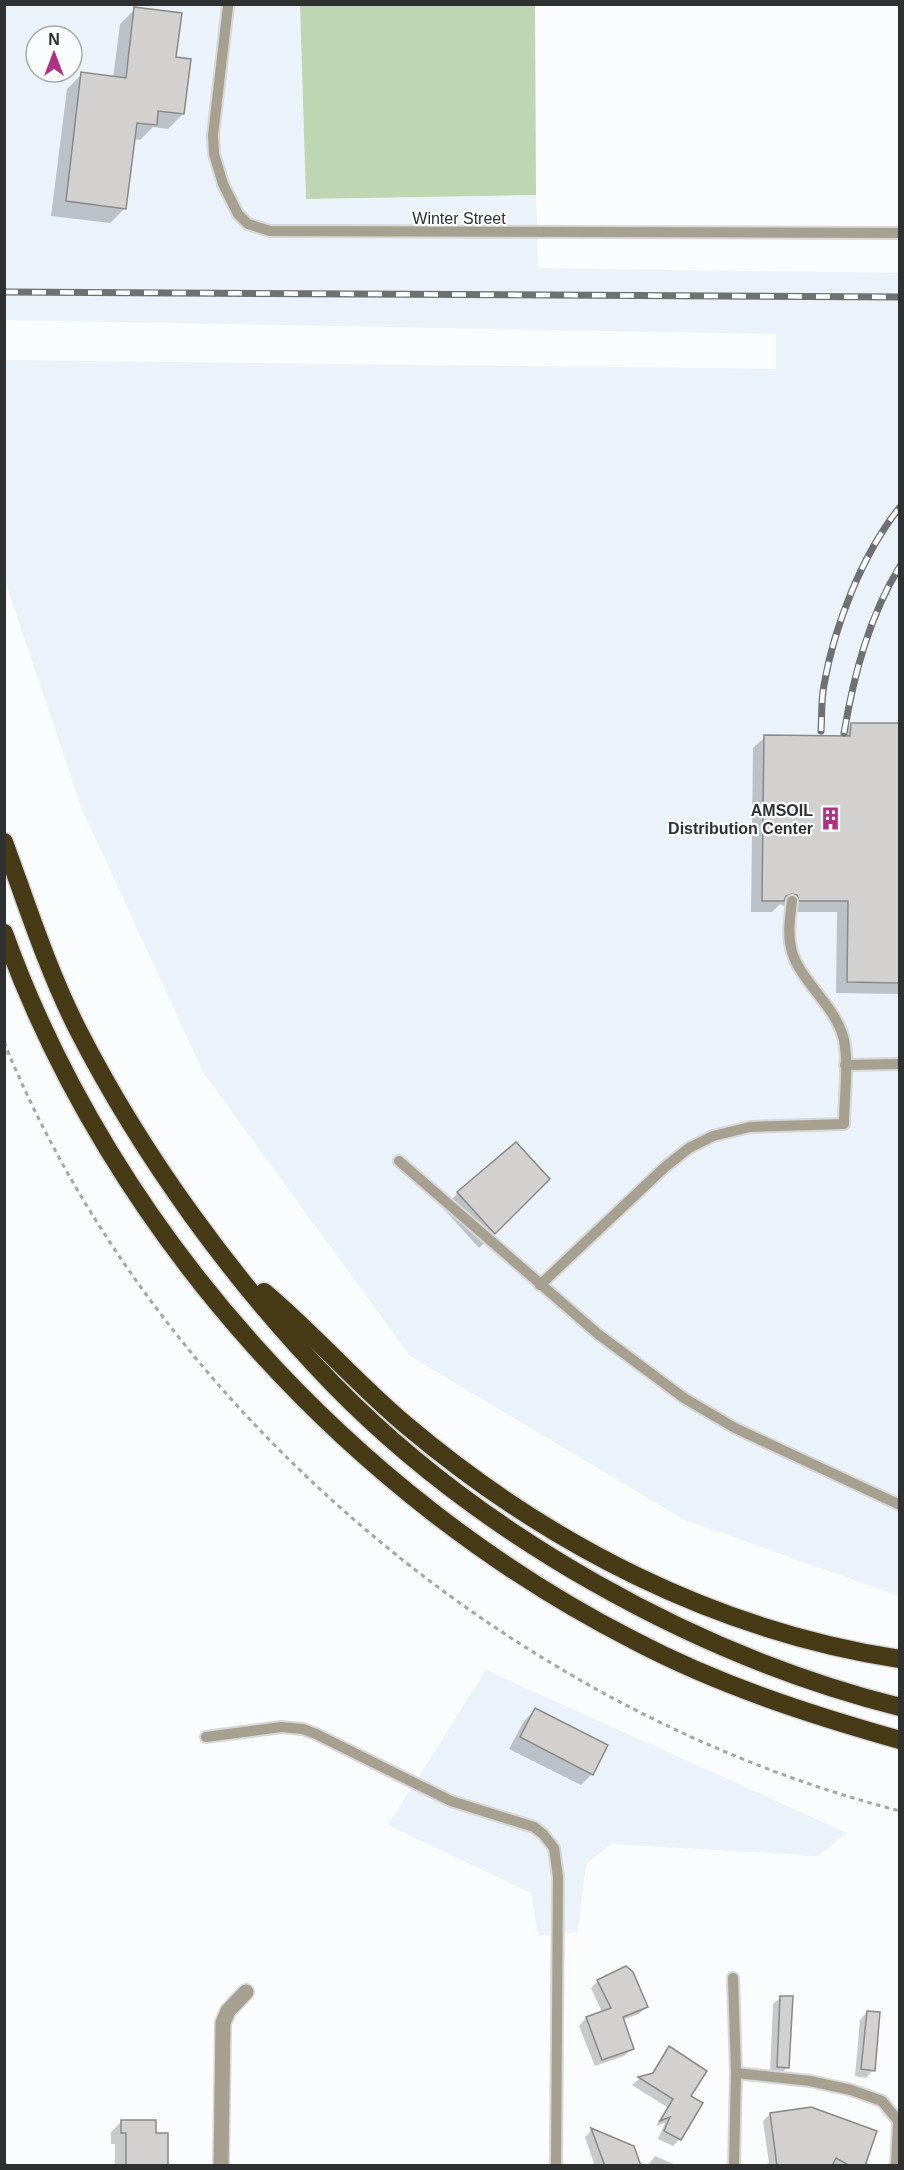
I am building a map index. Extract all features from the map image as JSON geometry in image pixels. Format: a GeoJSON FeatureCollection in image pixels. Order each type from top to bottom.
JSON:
{"type":"FeatureCollection","features":[{"type":"Feature","properties":{"kind":"highway"},"geometry":{"type":"LineString","coordinates":[[4,842],[58,984],[98,1067],[167,1180],[225,1258],[333,1384],[390,1437],[518,1536],[587,1578],[710,1641],[854,1696],[900,1707]]}},
{"type":"Feature","properties":{"kind":"highway"},"geometry":{"type":"LineString","coordinates":[[4,933],[27,996],[48,1040],[107,1147],[146,1207],[201,1281],[259,1352],[315,1410],[373,1463],[499,1562],[635,1641],[768,1700],[900,1740]]}},
{"type":"Feature","properties":{"kind":"highway"},"geometry":{"type":"LineString","coordinates":[[225,1258],[295,1318],[346,1371],[405,1425],[470,1477],[559,1535],[598,1558],[717,1611],[781,1633],[855,1652],[900,1659]]}},
{"type":"Feature","properties":{"kind":"street"},"geometry":{"type":"LineString","coordinates":[[221,2166],[223,2023],[228,2011],[246,1992]]}},
{"type":"Feature","properties":{"kind":"lane","name":"Winter Street"},"geometry":{"type":"LineString","coordinates":[[228,6],[213,135],[214,154],[223,184],[238,214],[248,224],[270,231],[371,233],[900,233]]}},
{"type":"Feature","properties":{"kind":"lane"},"geometry":{"type":"LineString","coordinates":[[540,1285],[665,1167],[689,1148],[713,1136],[750,1127],[844,1124],[844,1040],[837,1022],[798,965],[792,952],[789,937],[792,901]]}},
{"type":"Feature","properties":{"kind":"lane"},"geometry":{"type":"LineString","coordinates":[[845,1065],[900,1064]]}},
{"type":"Feature","properties":{"kind":"lane"},"geometry":{"type":"LineString","coordinates":[[399,1161],[598,1334],[684,1398],[735,1428],[900,1505]]}},
{"type":"Feature","properties":{"kind":"lane"},"geometry":{"type":"LineString","coordinates":[[206,1737],[281,1727],[303,1729],[353,1751],[451,1801],[534,1827],[551,1842],[557,1855],[558,1878],[556,2166]]}},
{"type":"Feature","properties":{"kind":"lane"},"geometry":{"type":"LineString","coordinates":[[733,1978],[736,2073],[734,2166]]}},
{"type":"Feature","properties":{"kind":"lane"},"geometry":{"type":"LineString","coordinates":[[736,2073],[810,2081],[852,2090],[882,2101],[899,2123],[896,2166]]}},
{"type":"Feature","properties":{"kind":"shaded area"},"geometry":{"type":"Polygon","coordinates":[[[16,4],[300,5],[306,199],[536,195],[538,268],[899,273],[899,1596],[683,1519],[410,1356],[203,1072],[82,809],[5,581],[5,360],[776,369],[776,334],[5,320],[4,7],[16,4]]]}},
{"type":"Feature","properties":{"kind":"shaded area"},"geometry":{"type":"Polygon","coordinates":[[[486,1670],[847,1833],[818,1856],[611,1844],[586,1864],[578,1932],[538,1936],[531,1893],[388,1825],[486,1670]]]}},
{"type":"Feature","properties":{"kind":"green space"},"geometry":{"type":"Polygon","coordinates":[[[300,5],[535,5],[536,195],[306,199],[300,5]]]}},
{"type":"Feature","properties":{"kind":"building"},"geometry":{"type":"Polygon","coordinates":[[[134,7],[182,13],[176,57],[191,59],[184,114],[158,111],[157,125],[137,123],[126,209],[66,201],[80,84],[84,84],[84,72],[126,78],[134,7]]]}},
{"type":"Feature","properties":{"kind":"building","name":"AMSOIL Distribution Center"},"geometry":{"type":"Polygon","coordinates":[[[851,723],[900,723],[900,983],[847,982],[848,901],[799,901],[797,895],[792,894],[786,896],[784,901],[762,901],[764,735],[850,736],[851,723]]]}},
{"type":"Feature","properties":{"kind":"building"},"geometry":{"type":"Polygon","coordinates":[[[516,1142],[550,1179],[495,1234],[457,1192],[516,1142]]]}},
{"type":"Feature","properties":{"kind":"building"},"geometry":{"type":"Polygon","coordinates":[[[535,1708],[608,1745],[593,1775],[520,1737],[535,1708]]]}},
{"type":"Feature","properties":{"kind":"building"},"geometry":{"type":"Polygon","coordinates":[[[626,1966],[633,1972],[648,2007],[623,2017],[634,2049],[602,2060],[586,2017],[611,2008],[597,1980],[626,1966]]]}},
{"type":"Feature","properties":{"kind":"building"},"geometry":{"type":"Polygon","coordinates":[[[780,1996],[793,1996],[789,2068],[777,2067],[780,1996]]]}},
{"type":"Feature","properties":{"kind":"building"},"geometry":{"type":"Polygon","coordinates":[[[867,2011],[880,2012],[875,2071],[861,2069],[867,2011]]]}},
{"type":"Feature","properties":{"kind":"building"},"geometry":{"type":"Polygon","coordinates":[[[669,2046],[707,2071],[691,2096],[703,2103],[681,2140],[664,2131],[670,2117],[660,2121],[673,2099],[638,2077],[653,2073],[669,2046]]]}},
{"type":"Feature","properties":{"kind":"building"},"geometry":{"type":"Polygon","coordinates":[[[811,2107],[877,2131],[865,2166],[850,2166],[836,2158],[832,2166],[777,2166],[770,2113],[811,2107]]]}},
{"type":"Feature","properties":{"kind":"building"},"geometry":{"type":"Polygon","coordinates":[[[121,2120],[156,2120],[156,2133],[168,2133],[168,2166],[126,2166],[126,2133],[121,2133],[121,2120]]]}},
{"type":"Feature","properties":{"kind":"building"},"geometry":{"type":"Polygon","coordinates":[[[591,2128],[634,2146],[641,2166],[605,2166],[591,2128]]]}},
{"type":"Feature","properties":{"kind":"railway"},"geometry":{"type":"LineString","coordinates":[[4,292],[900,297]]}},
{"type":"Feature","properties":{"kind":"railway"},"geometry":{"type":"LineString","coordinates":[[821,731],[824,685],[842,616],[873,546],[900,507]]}},
{"type":"Feature","properties":{"kind":"railway"},"geometry":{"type":"LineString","coordinates":[[844,733],[858,668],[871,626],[900,566]]}},
{"type":"Feature","properties":{"kind":"place","name":"AMSOIL Distribution Center"},"geometry":{"type":"Point","coordinates":[831,819]}}]}
